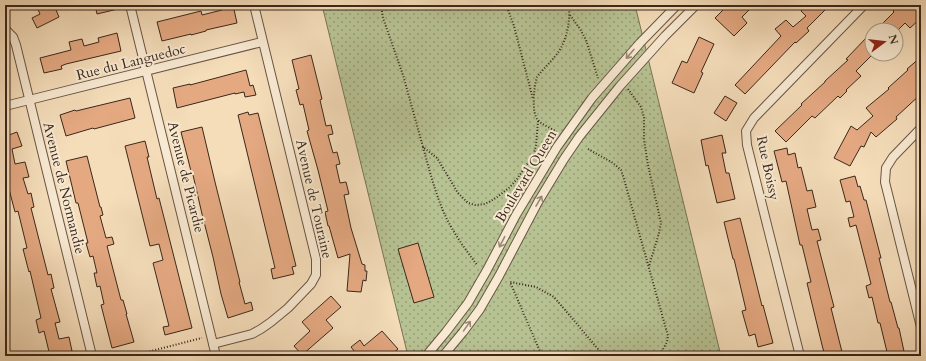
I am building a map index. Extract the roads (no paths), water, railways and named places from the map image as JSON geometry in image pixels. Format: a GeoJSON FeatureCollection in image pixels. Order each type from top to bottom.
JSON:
{"type":"FeatureCollection","features":[{"type":"Feature","properties":{"kind":"street","name":"Avenue de Picardie"},"geometry":{"type":"LineString","coordinates":[[130,5],[216,356]]}},
{"type":"Feature","properties":{"kind":"street","name":"Avenue de Touraine"},"geometry":{"type":"LineString","coordinates":[[213,344],[252,334],[261,329],[288,308],[311,284],[316,276],[316,259],[254,5]]}},
{"type":"Feature","properties":{"kind":"street","name":"Boulevard Queen"},"geometry":{"type":"LineString","coordinates":[[426,356],[451,326],[468,302],[516,215],[557,147],[592,98],[640,43],[677,5]]}},
{"type":"Feature","properties":{"kind":"street","name":"Boulevard Queen"},"geometry":{"type":"LineString","coordinates":[[443,356],[480,309],[538,202],[576,142],[620,86],[696,5]]}},
{"type":"Feature","properties":{"kind":"street","name":"Rue Boissy"},"geometry":{"type":"LineString","coordinates":[[800,356],[747,145],[746,131],[754,118],[864,5]]}},
{"type":"Feature","properties":{"kind":"street"},"geometry":{"type":"LineString","coordinates":[[663,20],[673,28]]}},
{"type":"Feature","properties":{"kind":"street","name":"Avenue de Normandie"},"geometry":{"type":"LineString","coordinates":[[5,29],[13,37],[16,44],[92,356]]}},
{"type":"Feature","properties":{"kind":"street","name":"Rue du Languedoc"},"geometry":{"type":"LineString","coordinates":[[5,106],[262,42]]}},
{"type":"Feature","properties":{"kind":"street"},"geometry":{"type":"LineString","coordinates":[[921,128],[893,157],[886,168],[885,182],[921,327]]}}]}
